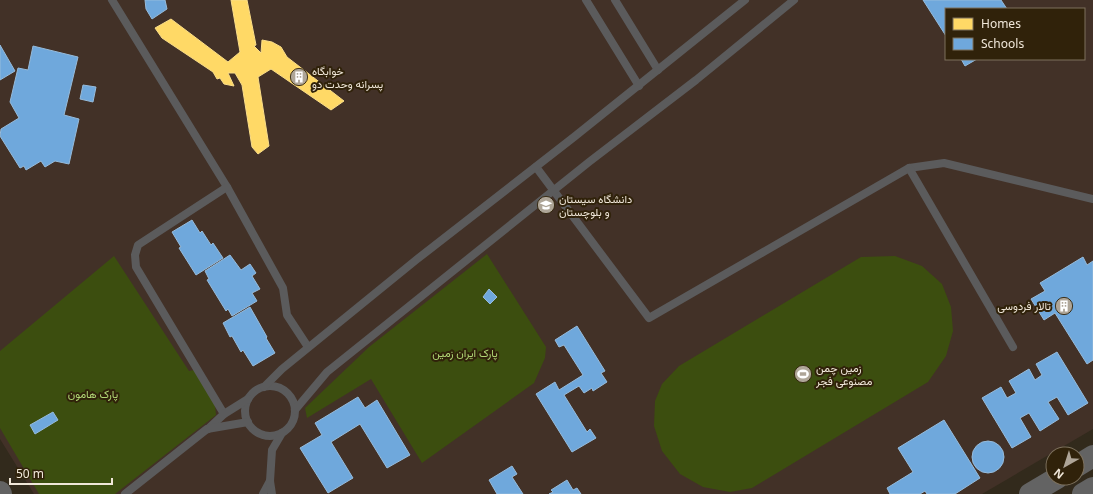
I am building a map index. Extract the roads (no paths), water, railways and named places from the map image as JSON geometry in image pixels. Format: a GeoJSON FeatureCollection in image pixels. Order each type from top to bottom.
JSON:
{"type":"FeatureCollection","features":[{"type":"Feature","properties":{"kind":"main road"},"geometry":{"type":"LineString","coordinates":[[1036,493],[1046,486]]}},
{"type":"Feature","properties":{"kind":"main road"},"geometry":{"type":"LineString","coordinates":[[1083,494],[1093,488]]}},
{"type":"Feature","properties":{"kind":"lane"},"geometry":{"type":"LineString","coordinates":[[112,0],[227,186],[283,288],[287,315],[308,347]]}},
{"type":"Feature","properties":{"kind":"lane"},"geometry":{"type":"LineString","coordinates":[[586,0],[638,86]]}},
{"type":"Feature","properties":{"kind":"lane"},"geometry":{"type":"LineString","coordinates":[[614,0],[658,70]]}},
{"type":"Feature","properties":{"kind":"lane"},"geometry":{"type":"LineString","coordinates":[[125,494],[224,414],[264,387],[282,369],[308,347],[416,260],[536,167],[745,0]]}},
{"type":"Feature","properties":{"kind":"lane"},"geometry":{"type":"LineString","coordinates":[[295,410],[327,372],[696,80],[794,0]]}},
{"type":"Feature","properties":{"kind":"lane"},"geometry":{"type":"LineString","coordinates":[[536,167],[649,318],[909,168],[944,163],[1093,199]]}},
{"type":"Feature","properties":{"kind":"lane"},"geometry":{"type":"LineString","coordinates":[[909,168],[1013,347]]}},
{"type":"Feature","properties":{"kind":"lane"},"geometry":{"type":"LineString","coordinates":[[224,414],[136,267],[135,255],[138,245],[227,186]]}},
{"type":"Feature","properties":{"kind":"lane"},"geometry":{"type":"LineString","coordinates":[[248,399],[245,411],[248,422],[253,429],[260,434],[268,436],[277,436],[282,433],[291,426],[294,418],[295,410],[291,398],[283,390],[276,387],[264,387]]}},
{"type":"Feature","properties":{"kind":"lane"},"geometry":{"type":"LineString","coordinates":[[207,429],[248,422]]}},
{"type":"Feature","properties":{"kind":"lane"},"geometry":{"type":"LineString","coordinates":[[272,494],[270,481],[272,450],[282,433]]}},
{"type":"Feature","properties":{"kind":"lane"},"geometry":{"type":"LineString","coordinates":[[263,494],[270,481]]}},
{"type":"Feature","properties":{"kind":"place","name":"خوابگاه پسرانه وحدت دو"},"geometry":{"type":"Point","coordinates":[299,77]}},
{"type":"Feature","properties":{"kind":"place","name":"دانشگاه سیستان و بلوچستان"},"geometry":{"type":"Point","coordinates":[546,205]}},
{"type":"Feature","properties":{"kind":"place","name":"تالار فردوسی"},"geometry":{"type":"Point","coordinates":[1064,306]}},
{"type":"Feature","properties":{"kind":"place","name":"زمین چمن مصنوعی فجر"},"geometry":{"type":"Point","coordinates":[803,374]}},
{"type":"Feature","properties":{"kind":"park label","name":"پارک ایران زمین"},"geometry":{"type":"Point","coordinates":[465,353]}},
{"type":"Feature","properties":{"kind":"park label","name":"پارک هامون"},"geometry":{"type":"Point","coordinates":[93,394]}}]}
